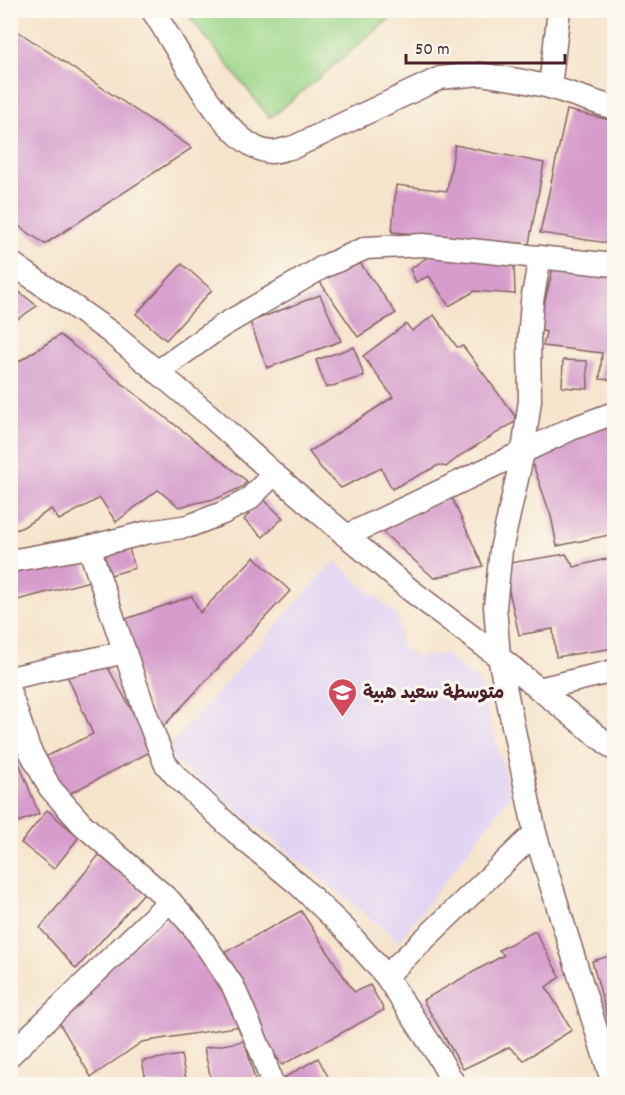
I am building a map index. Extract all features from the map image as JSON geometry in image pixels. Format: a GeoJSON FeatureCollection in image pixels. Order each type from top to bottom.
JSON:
{"type":"FeatureCollection","features":[{"type":"Feature","properties":{"kind":"street"},"geometry":{"type":"LineString","coordinates":[[152,10],[179,56],[219,114],[250,145],[272,152],[294,147],[440,78],[480,74],[550,87],[615,108]]}},
{"type":"Feature","properties":{"kind":"street"},"geometry":{"type":"LineString","coordinates":[[550,87],[559,10]]}},
{"type":"Feature","properties":{"kind":"street"},"geometry":{"type":"LineString","coordinates":[[157,372],[222,326],[323,267],[366,248],[423,245],[615,265]]}},
{"type":"Feature","properties":{"kind":"street"},"geometry":{"type":"LineString","coordinates":[[540,257],[532,301],[529,341],[530,400],[523,452],[501,550],[495,606],[499,657],[535,833],[613,1084]]}},
{"type":"Feature","properties":{"kind":"street"},"geometry":{"type":"LineString","coordinates":[[10,262],[110,332],[409,589],[615,749]]}},
{"type":"Feature","properties":{"kind":"street"},"geometry":{"type":"LineString","coordinates":[[346,536],[571,429],[615,413]]}},
{"type":"Feature","properties":{"kind":"street"},"geometry":{"type":"LineString","coordinates":[[10,561],[89,548],[149,532],[189,526],[223,513],[248,500],[274,474]]}},
{"type":"Feature","properties":{"kind":"street"},"geometry":{"type":"LineString","coordinates":[[89,548],[159,750],[175,776],[242,838],[298,884],[345,929],[386,976],[454,1084]]}},
{"type":"Feature","properties":{"kind":"street"},"geometry":{"type":"LineString","coordinates":[[10,678],[125,652]]}},
{"type":"Feature","properties":{"kind":"street"},"geometry":{"type":"LineString","coordinates":[[539,690],[615,671]]}},
{"type":"Feature","properties":{"kind":"street"},"geometry":{"type":"LineString","coordinates":[[10,693],[30,749],[50,788],[82,824],[170,901],[195,929],[233,986],[263,1056],[272,1084]]}},
{"type":"Feature","properties":{"kind":"street"},"geometry":{"type":"LineString","coordinates":[[386,976],[535,833]]}},
{"type":"Feature","properties":{"kind":"street"},"geometry":{"type":"LineString","coordinates":[[10,1055],[170,901]]}},
{"type":"Feature","properties":{"kind":"shaded area","name":"متوسطة سعيد هبية"},"geometry":{"type":"Polygon","coordinates":[[[334,561],[397,615],[401,646],[417,658],[445,654],[479,682],[511,795],[399,941],[164,752],[334,561]]]}},
{"type":"Feature","properties":{"kind":"green space"},"geometry":{"type":"Polygon","coordinates":[[[185,11],[399,11],[270,118],[185,11]]]}},
{"type":"Feature","properties":{"kind":"building"},"geometry":{"type":"Polygon","coordinates":[[[10,26],[192,148],[45,244],[10,220],[10,26]]]}},
{"type":"Feature","properties":{"kind":"building"},"geometry":{"type":"Polygon","coordinates":[[[567,110],[614,121],[614,244],[540,233],[567,110]]]}},
{"type":"Feature","properties":{"kind":"building"},"geometry":{"type":"Polygon","coordinates":[[[455,145],[544,163],[529,244],[392,232],[396,185],[447,191],[455,145]]]}},
{"type":"Feature","properties":{"kind":"building"},"geometry":{"type":"Polygon","coordinates":[[[441,248],[514,264],[515,294],[475,291],[449,306],[429,276],[416,282],[410,269],[441,248]]]}},
{"type":"Feature","properties":{"kind":"building"},"geometry":{"type":"Polygon","coordinates":[[[356,257],[396,313],[358,337],[320,282],[356,257]]]}},
{"type":"Feature","properties":{"kind":"building"},"geometry":{"type":"Polygon","coordinates":[[[182,264],[212,290],[166,340],[136,314],[182,264]]]}},
{"type":"Feature","properties":{"kind":"building"},"geometry":{"type":"Polygon","coordinates":[[[554,264],[614,273],[614,380],[600,379],[602,353],[543,346],[546,332],[538,329],[554,264]]]}},
{"type":"Feature","properties":{"kind":"building"},"geometry":{"type":"Polygon","coordinates":[[[12,286],[37,306],[10,324],[10,288],[12,286]]]}},
{"type":"Feature","properties":{"kind":"building"},"geometry":{"type":"Polygon","coordinates":[[[320,295],[341,341],[267,368],[250,322],[320,295]]]}},
{"type":"Feature","properties":{"kind":"building"},"geometry":{"type":"Polygon","coordinates":[[[434,315],[457,347],[463,346],[518,420],[461,455],[446,467],[439,465],[392,489],[381,468],[341,488],[309,452],[393,397],[363,356],[406,324],[412,331],[434,315]]]}},
{"type":"Feature","properties":{"kind":"building"},"geometry":{"type":"Polygon","coordinates":[[[60,335],[247,481],[242,487],[218,498],[179,507],[158,490],[116,522],[100,498],[59,520],[51,509],[23,527],[10,532],[10,367],[60,335]]]}},
{"type":"Feature","properties":{"kind":"building"},"geometry":{"type":"Polygon","coordinates":[[[354,347],[364,376],[326,388],[316,360],[354,347]]]}},
{"type":"Feature","properties":{"kind":"building"},"geometry":{"type":"Polygon","coordinates":[[[563,360],[587,361],[588,389],[562,387],[563,360]]]}},
{"type":"Feature","properties":{"kind":"building"},"geometry":{"type":"Polygon","coordinates":[[[614,422],[614,534],[557,546],[551,516],[531,459],[614,422]]]}},
{"type":"Feature","properties":{"kind":"building"},"geometry":{"type":"Polygon","coordinates":[[[451,496],[483,566],[434,578],[379,529],[451,496]]]}},
{"type":"Feature","properties":{"kind":"building"},"geometry":{"type":"Polygon","coordinates":[[[262,498],[283,518],[263,537],[244,520],[262,498]]]}},
{"type":"Feature","properties":{"kind":"building"},"geometry":{"type":"Polygon","coordinates":[[[127,542],[135,568],[104,577],[98,549],[127,542]]]}},
{"type":"Feature","properties":{"kind":"building"},"geometry":{"type":"Polygon","coordinates":[[[566,554],[574,567],[614,557],[614,648],[556,657],[553,629],[519,635],[503,564],[566,554]]]}},
{"type":"Feature","properties":{"kind":"building"},"geometry":{"type":"Polygon","coordinates":[[[81,555],[90,581],[10,602],[10,569],[81,555]]]}},
{"type":"Feature","properties":{"kind":"building"},"geometry":{"type":"Polygon","coordinates":[[[254,557],[290,591],[158,732],[120,621],[192,596],[200,613],[254,557]]]}},
{"type":"Feature","properties":{"kind":"building"},"geometry":{"type":"Polygon","coordinates":[[[102,657],[154,750],[65,796],[45,757],[93,734],[66,673],[102,657]]]}},
{"type":"Feature","properties":{"kind":"building"},"geometry":{"type":"Polygon","coordinates":[[[10,740],[39,814],[10,825],[10,740]]]}},
{"type":"Feature","properties":{"kind":"building"},"geometry":{"type":"Polygon","coordinates":[[[47,810],[79,837],[54,869],[21,843],[47,810]]]}},
{"type":"Feature","properties":{"kind":"building"},"geometry":{"type":"Polygon","coordinates":[[[99,855],[144,893],[76,969],[40,928],[99,855]]]}},
{"type":"Feature","properties":{"kind":"building"},"geometry":{"type":"Polygon","coordinates":[[[301,911],[354,992],[370,985],[384,1010],[282,1065],[264,1038],[220,955],[301,911]]]}},
{"type":"Feature","properties":{"kind":"building"},"geometry":{"type":"Polygon","coordinates":[[[169,916],[210,967],[241,1026],[142,1042],[91,1077],[54,1014],[169,916]]]}},
{"type":"Feature","properties":{"kind":"building"},"geometry":{"type":"Polygon","coordinates":[[[535,931],[560,977],[546,987],[572,1030],[524,1060],[509,1047],[463,1069],[423,1000],[504,955],[499,950],[535,931]]]}},
{"type":"Feature","properties":{"kind":"building"},"geometry":{"type":"Polygon","coordinates":[[[614,955],[614,1041],[592,961],[614,955]]]}},
{"type":"Feature","properties":{"kind":"building"},"geometry":{"type":"Polygon","coordinates":[[[245,1041],[256,1084],[212,1084],[204,1048],[245,1041]]]}},
{"type":"Feature","properties":{"kind":"building"},"geometry":{"type":"Polygon","coordinates":[[[181,1055],[187,1084],[147,1084],[142,1061],[181,1055]]]}},
{"type":"Feature","properties":{"kind":"building"},"geometry":{"type":"Polygon","coordinates":[[[318,1058],[332,1084],[278,1084],[277,1082],[318,1058]]]}},
{"type":"Feature","properties":{"kind":"place","name":"متوسطة سعيد هبية"},"geometry":{"type":"Point","coordinates":[342,718]}}]}
